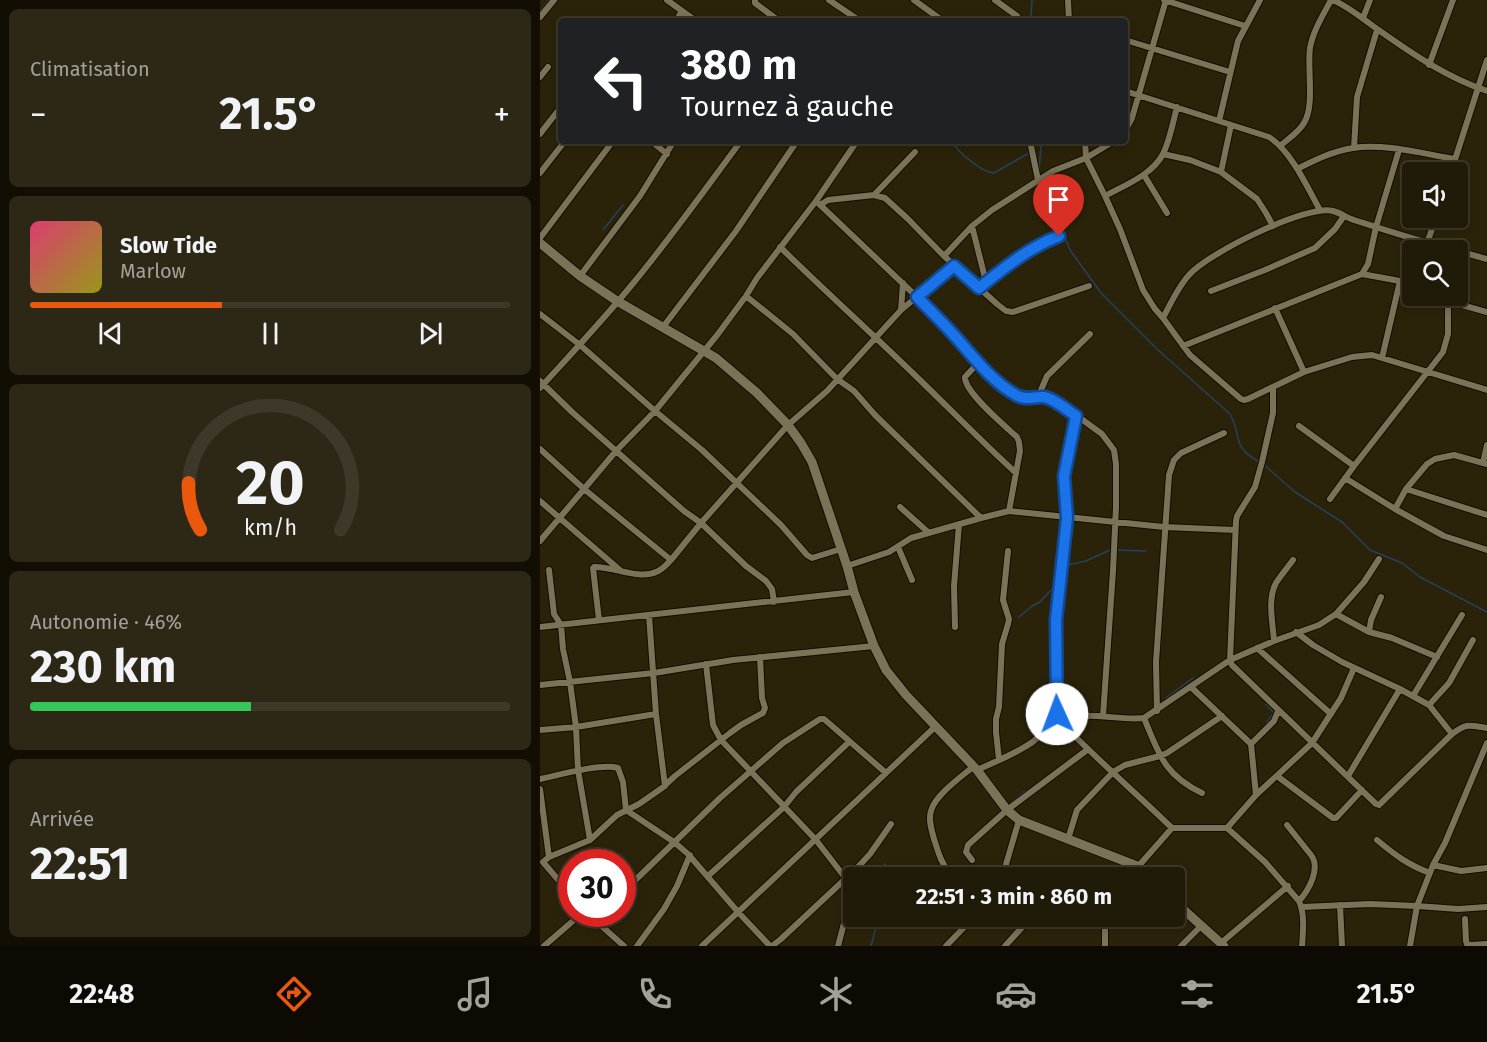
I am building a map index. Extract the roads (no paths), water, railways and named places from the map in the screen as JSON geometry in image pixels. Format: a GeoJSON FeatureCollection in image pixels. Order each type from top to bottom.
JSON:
{"type":"FeatureCollection","features":[{"type":"Feature","properties":{"kind":"main road"},"geometry":{"type":"LineString","coordinates":[[540,243],[580,276],[617,301],[716,358],[788,425],[812,462],[854,592],[874,646],[886,670],[906,695],[975,768],[1007,810],[1019,819],[1137,866]]}},
{"type":"Feature","properties":{"kind":"main road"},"geometry":{"type":"LineString","coordinates":[[1185,911],[1222,945]]}},
{"type":"Feature","properties":{"kind":"street"},"geometry":{"type":"LineString","coordinates":[[540,17],[554,0]]}},
{"type":"Feature","properties":{"kind":"street"},"geometry":{"type":"LineString","coordinates":[[667,0],[692,18]]}},
{"type":"Feature","properties":{"kind":"street"},"geometry":{"type":"LineString","coordinates":[[755,0],[755,3],[775,18]]}},
{"type":"Feature","properties":{"kind":"street"},"geometry":{"type":"LineString","coordinates":[[830,0],[855,18]]}},
{"type":"Feature","properties":{"kind":"street"},"geometry":{"type":"LineString","coordinates":[[914,0],[939,18]]}},
{"type":"Feature","properties":{"kind":"street"},"geometry":{"type":"LineString","coordinates":[[995,0],[1017,16]]}},
{"type":"Feature","properties":{"kind":"street"},"geometry":{"type":"LineString","coordinates":[[1068,0],[1069,18]]}},
{"type":"Feature","properties":{"kind":"street"},"geometry":{"type":"LineString","coordinates":[[1128,125],[1165,0],[1245,26]]}},
{"type":"Feature","properties":{"kind":"street"},"geometry":{"type":"LineString","coordinates":[[1219,121],[1238,41],[1260,0]]}},
{"type":"Feature","properties":{"kind":"street"},"geometry":{"type":"LineString","coordinates":[[1280,146],[1306,121],[1310,88],[1310,48],[1316,30],[1332,0],[1346,6],[1429,65],[1487,91]]}},
{"type":"Feature","properties":{"kind":"street"},"geometry":{"type":"LineString","coordinates":[[1363,18],[1370,0]]}},
{"type":"Feature","properties":{"kind":"street"},"geometry":{"type":"LineString","coordinates":[[1429,65],[1453,0]]}},
{"type":"Feature","properties":{"kind":"street"},"geometry":{"type":"LineString","coordinates":[[678,18],[682,11]]}},
{"type":"Feature","properties":{"kind":"street"},"geometry":{"type":"LineString","coordinates":[[1354,148],[1357,97],[1377,30]]}},
{"type":"Feature","properties":{"kind":"street"},"geometry":{"type":"LineString","coordinates":[[1128,41],[1230,72]]}},
{"type":"Feature","properties":{"kind":"street"},"geometry":{"type":"LineString","coordinates":[[1454,162],[1487,60]]}},
{"type":"Feature","properties":{"kind":"street"},"geometry":{"type":"LineString","coordinates":[[540,77],[548,67]]}},
{"type":"Feature","properties":{"kind":"street"},"geometry":{"type":"LineString","coordinates":[[1128,92],[1269,137],[1280,146],[1297,169],[1320,210]]}},
{"type":"Feature","properties":{"kind":"street"},"geometry":{"type":"LineString","coordinates":[[1105,196],[1144,175],[1155,165],[1163,154],[1177,107]]}},
{"type":"Feature","properties":{"kind":"street"},"geometry":{"type":"LineString","coordinates":[[540,134],[558,111]]}},
{"type":"Feature","properties":{"kind":"street"},"geometry":{"type":"LineString","coordinates":[[553,117],[558,120]]}},
{"type":"Feature","properties":{"kind":"street"},"geometry":{"type":"LineString","coordinates":[[1221,172],[1231,125]]}},
{"type":"Feature","properties":{"kind":"street"},"geometry":{"type":"LineString","coordinates":[[540,173],[564,144]]}},
{"type":"Feature","properties":{"kind":"street"},"geometry":{"type":"LineString","coordinates":[[540,238],[611,144]]}},
{"type":"Feature","properties":{"kind":"street"},"geometry":{"type":"LineString","coordinates":[[655,144],[667,154]]}},
{"type":"Feature","properties":{"kind":"street"},"geometry":{"type":"LineString","coordinates":[[580,276],[634,204],[672,144]]}},
{"type":"Feature","properties":{"kind":"street"},"geometry":{"type":"LineString","coordinates":[[739,144],[637,280],[541,385],[746,566],[766,580],[772,589],[774,602]]}},
{"type":"Feature","properties":{"kind":"street"},"geometry":{"type":"LineString","coordinates":[[663,327],[736,231],[795,144]]}},
{"type":"Feature","properties":{"kind":"street"},"geometry":{"type":"LineString","coordinates":[[540,541],[616,451],[655,411],[704,351],[780,247],[818,203],[855,144]]}},
{"type":"Feature","properties":{"kind":"street"},"geometry":{"type":"LineString","coordinates":[[1030,144],[1038,180]]}},
{"type":"Feature","properties":{"kind":"street"},"geometry":{"type":"LineString","coordinates":[[1085,144],[1086,158],[1105,196],[1143,290],[1190,355],[1244,400],[1304,372],[1352,357],[1372,355],[1487,390]]}},
{"type":"Feature","properties":{"kind":"street"},"geometry":{"type":"LineString","coordinates":[[944,256],[972,226],[992,210],[1053,171],[1086,158],[1109,144]]}},
{"type":"Feature","properties":{"kind":"street"},"geometry":{"type":"LineString","coordinates":[[1297,169],[1325,156],[1354,148],[1382,146],[1455,159]]}},
{"type":"Feature","properties":{"kind":"street"},"geometry":{"type":"LineString","coordinates":[[1362,274],[1368,264],[1376,227],[1399,150]]}},
{"type":"Feature","properties":{"kind":"street"},"geometry":{"type":"LineString","coordinates":[[874,195],[915,152]]}},
{"type":"Feature","properties":{"kind":"street"},"geometry":{"type":"LineString","coordinates":[[1163,154],[1221,172],[1257,199],[1273,226]]}},
{"type":"Feature","properties":{"kind":"street"},"geometry":{"type":"LineString","coordinates":[[1144,175],[1167,213]]}},
{"type":"Feature","properties":{"kind":"street"},"geometry":{"type":"LineString","coordinates":[[818,203],[874,195],[885,198],[954,266],[1006,311],[1013,312],[1089,286]]}},
{"type":"Feature","properties":{"kind":"street"},"geometry":{"type":"LineString","coordinates":[[818,203],[917,297],[978,363],[1015,395],[1022,398],[1050,399],[1102,434],[1114,450],[1116,464],[1113,571],[1103,716]]}},
{"type":"Feature","properties":{"kind":"street"},"geometry":{"type":"LineString","coordinates":[[1163,318],[1181,286],[1204,261],[1229,246],[1273,226],[1320,210],[1333,211],[1417,240]]}},
{"type":"Feature","properties":{"kind":"street"},"geometry":{"type":"LineString","coordinates":[[1211,291],[1315,248],[1335,229],[1344,216]]}},
{"type":"Feature","properties":{"kind":"street"},"geometry":{"type":"LineString","coordinates":[[972,226],[987,282]]}},
{"type":"Feature","properties":{"kind":"street"},"geometry":{"type":"LineString","coordinates":[[979,288],[1022,255],[1041,243],[1059,236]]}},
{"type":"Feature","properties":{"kind":"street"},"geometry":{"type":"LineString","coordinates":[[780,247],[1016,473]]}},
{"type":"Feature","properties":{"kind":"street"},"geometry":{"type":"LineString","coordinates":[[1468,254],[1487,259]]}},
{"type":"Feature","properties":{"kind":"street"},"geometry":{"type":"LineString","coordinates":[[599,620],[593,568],[596,566],[649,574],[659,571],[788,425],[817,400],[901,310],[954,266]]}},
{"type":"Feature","properties":{"kind":"street"},"geometry":{"type":"LineString","coordinates":[[1183,346],[1362,274],[1400,281],[1382,358]]}},
{"type":"Feature","properties":{"kind":"street"},"geometry":{"type":"LineString","coordinates":[[901,310],[903,284]]}},
{"type":"Feature","properties":{"kind":"street"},"geometry":{"type":"LineString","coordinates":[[746,296],[793,334],[837,379],[854,391],[875,415],[981,518]]}},
{"type":"Feature","properties":{"kind":"street"},"geometry":{"type":"LineString","coordinates":[[1330,499],[1443,352],[1448,334],[1448,306]]}},
{"type":"Feature","properties":{"kind":"street"},"geometry":{"type":"LineString","coordinates":[[1468,306],[1487,312]]}},
{"type":"Feature","properties":{"kind":"street"},"geometry":{"type":"LineString","coordinates":[[1275,308],[1304,372]]}},
{"type":"Feature","properties":{"kind":"street"},"geometry":{"type":"LineString","coordinates":[[540,314],[580,345],[702,450],[781,525],[810,558],[841,549]]}},
{"type":"Feature","properties":{"kind":"street"},"geometry":{"type":"LineString","coordinates":[[1038,397],[1047,376],[1090,334]]}},
{"type":"Feature","properties":{"kind":"street"},"geometry":{"type":"LineString","coordinates":[[978,363],[965,377],[965,383],[987,409],[1017,437],[1019,442],[1020,452],[1009,512]]}},
{"type":"Feature","properties":{"kind":"street"},"geometry":{"type":"LineString","coordinates":[[1273,387],[1273,413],[1267,446],[1255,487],[1237,516],[1230,660],[1236,670],[1379,805],[1452,734],[1466,725],[1487,728]]}},
{"type":"Feature","properties":{"kind":"street"},"geometry":{"type":"LineString","coordinates":[[1076,416],[1064,476],[1067,518],[1056,620],[1059,720],[1087,750],[1172,828],[1227,828],[1265,862],[1301,904]]}},
{"type":"Feature","properties":{"kind":"street"},"geometry":{"type":"LineString","coordinates":[[1299,426],[1354,466]]}},
{"type":"Feature","properties":{"kind":"street"},"geometry":{"type":"LineString","coordinates":[[1157,711],[1156,662],[1169,475],[1174,460],[1181,453],[1224,433]]}},
{"type":"Feature","properties":{"kind":"street"},"geometry":{"type":"LineString","coordinates":[[1395,509],[1406,489],[1426,464],[1435,459],[1454,455],[1485,463],[1487,445]]}},
{"type":"Feature","properties":{"kind":"street"},"geometry":{"type":"LineString","coordinates":[[540,449],[584,489],[671,560]]}},
{"type":"Feature","properties":{"kind":"street"},"geometry":{"type":"LineString","coordinates":[[1345,478],[1444,536],[1487,550]]}},
{"type":"Feature","properties":{"kind":"street"},"geometry":{"type":"LineString","coordinates":[[1406,489],[1487,515]]}},
{"type":"Feature","properties":{"kind":"street"},"geometry":{"type":"LineString","coordinates":[[540,501],[621,571]]}},
{"type":"Feature","properties":{"kind":"street"},"geometry":{"type":"LineString","coordinates":[[900,507],[928,533]]}},
{"type":"Feature","properties":{"kind":"street"},"geometry":{"type":"LineString","coordinates":[[847,566],[898,547],[911,538],[1009,512],[1164,527],[1236,530]]}},
{"type":"Feature","properties":{"kind":"street"},"geometry":{"type":"LineString","coordinates":[[955,627],[954,586],[959,525]]}},
{"type":"Feature","properties":{"kind":"street"},"geometry":{"type":"LineString","coordinates":[[898,547],[912,580]]}},
{"type":"Feature","properties":{"kind":"street"},"geometry":{"type":"LineString","coordinates":[[999,759],[996,719],[999,707],[1002,644],[1009,619],[1003,600],[1008,551]]}},
{"type":"Feature","properties":{"kind":"street"},"geometry":{"type":"LineString","coordinates":[[946,867],[941,860],[931,827],[930,811],[942,794],[975,768],[999,759],[1031,742],[1059,720],[1080,716],[1144,718],[1230,660],[1296,632],[1319,625],[1336,614],[1364,582],[1379,559]]}},
{"type":"Feature","properties":{"kind":"street"},"geometry":{"type":"LineString","coordinates":[[1274,641],[1271,604],[1273,591],[1293,560]]}},
{"type":"Feature","properties":{"kind":"street"},"geometry":{"type":"LineString","coordinates":[[549,570],[554,614],[561,625],[570,682],[576,728],[578,771],[590,840]]}},
{"type":"Feature","properties":{"kind":"street"},"geometry":{"type":"LineString","coordinates":[[540,627],[854,592]]}},
{"type":"Feature","properties":{"kind":"street"},"geometry":{"type":"LineString","coordinates":[[1369,632],[1371,620],[1381,597]]}},
{"type":"Feature","properties":{"kind":"street"},"geometry":{"type":"LineString","coordinates":[[1336,614],[1369,632],[1392,638],[1437,657]]}},
{"type":"Feature","properties":{"kind":"street"},"geometry":{"type":"LineString","coordinates":[[649,615],[656,714],[665,786]]}},
{"type":"Feature","properties":{"kind":"street"},"geometry":{"type":"LineString","coordinates":[[1413,696],[1462,615]]}},
{"type":"Feature","properties":{"kind":"street"},"geometry":{"type":"LineString","coordinates":[[1296,632],[1324,652],[1429,705],[1452,734]]}},
{"type":"Feature","properties":{"kind":"street"},"geometry":{"type":"LineString","coordinates":[[1429,705],[1449,683],[1473,640]]}},
{"type":"Feature","properties":{"kind":"street"},"geometry":{"type":"LineString","coordinates":[[540,685],[654,673],[760,657],[874,646]]}},
{"type":"Feature","properties":{"kind":"street"},"geometry":{"type":"LineString","coordinates":[[1257,648],[1331,714]]}},
{"type":"Feature","properties":{"kind":"street"},"geometry":{"type":"LineString","coordinates":[[558,881],[543,864],[549,856],[590,840],[609,821],[665,786],[741,725],[763,714],[765,708],[762,698],[760,657]]}},
{"type":"Feature","properties":{"kind":"street"},"geometry":{"type":"LineString","coordinates":[[706,664],[713,725],[721,740],[816,840],[843,875]]}},
{"type":"Feature","properties":{"kind":"street"},"geometry":{"type":"LineString","coordinates":[[1227,828],[1256,795],[1312,743],[1341,698],[1354,668]]}},
{"type":"Feature","properties":{"kind":"street"},"geometry":{"type":"LineString","coordinates":[[1191,687],[1251,744],[1256,795]]}},
{"type":"Feature","properties":{"kind":"street"},"geometry":{"type":"LineString","coordinates":[[1348,776],[1400,689]]}},
{"type":"Feature","properties":{"kind":"street"},"geometry":{"type":"LineString","coordinates":[[1251,744],[1274,721],[1278,711]]}},
{"type":"Feature","properties":{"kind":"street"},"geometry":{"type":"LineString","coordinates":[[540,730],[576,728],[656,714]]}},
{"type":"Feature","properties":{"kind":"street"},"geometry":{"type":"LineString","coordinates":[[1068,839],[1077,810],[1113,772],[1125,765],[1160,756],[1222,716]]}},
{"type":"Feature","properties":{"kind":"street"},"geometry":{"type":"LineString","coordinates":[[636,879],[720,798],[783,743],[822,718],[886,773]]}},
{"type":"Feature","properties":{"kind":"street"},"geometry":{"type":"LineString","coordinates":[[1144,718],[1160,756],[1168,767],[1191,787],[1202,793]]}},
{"type":"Feature","properties":{"kind":"street"},"geometry":{"type":"LineString","coordinates":[[1274,721],[1287,719]]}},
{"type":"Feature","properties":{"kind":"street"},"geometry":{"type":"LineString","coordinates":[[702,946],[936,726]]}},
{"type":"Feature","properties":{"kind":"street"},"geometry":{"type":"LineString","coordinates":[[708,876],[784,807],[796,792],[849,742]]}},
{"type":"Feature","properties":{"kind":"street"},"geometry":{"type":"LineString","coordinates":[[1410,946],[1417,906],[1487,742]]}},
{"type":"Feature","properties":{"kind":"street"},"geometry":{"type":"LineString","coordinates":[[972,860],[966,852],[968,845],[1007,810],[1087,750]]}},
{"type":"Feature","properties":{"kind":"street"},"geometry":{"type":"LineString","coordinates":[[540,779],[578,771],[618,768],[623,782],[626,810]]}},
{"type":"Feature","properties":{"kind":"street"},"geometry":{"type":"LineString","coordinates":[[1276,776],[1333,818],[1336,818],[1362,790]]}},
{"type":"Feature","properties":{"kind":"street"},"geometry":{"type":"LineString","coordinates":[[540,789],[549,856]]}},
{"type":"Feature","properties":{"kind":"street"},"geometry":{"type":"LineString","coordinates":[[626,810],[690,855],[738,912],[771,946],[794,928],[843,880]]}},
{"type":"Feature","properties":{"kind":"street"},"geometry":{"type":"LineString","coordinates":[[1006,867],[1019,819]]}},
{"type":"Feature","properties":{"kind":"street"},"geometry":{"type":"LineString","coordinates":[[858,867],[891,824]]}},
{"type":"Feature","properties":{"kind":"street"},"geometry":{"type":"LineString","coordinates":[[1287,825],[1314,859],[1315,864],[1312,880],[1301,904],[1302,946]]}},
{"type":"Feature","properties":{"kind":"street"},"geometry":{"type":"LineString","coordinates":[[1137,866],[1172,828]]}},
{"type":"Feature","properties":{"kind":"street"},"geometry":{"type":"LineString","coordinates":[[1377,840],[1412,866],[1430,873]]}},
{"type":"Feature","properties":{"kind":"street"},"geometry":{"type":"LineString","coordinates":[[637,946],[664,909],[690,855]]}},
{"type":"Feature","properties":{"kind":"street"},"geometry":{"type":"LineString","coordinates":[[1433,865],[1461,872],[1487,868]]}},
{"type":"Feature","properties":{"kind":"street"},"geometry":{"type":"LineString","coordinates":[[1222,945],[1287,886]]}},
{"type":"Feature","properties":{"kind":"street"},"geometry":{"type":"LineString","coordinates":[[1301,904],[1458,909],[1487,907]]}},
{"type":"Feature","properties":{"kind":"street"},"geometry":{"type":"LineString","coordinates":[[1340,905],[1342,946]]}},
{"type":"Feature","properties":{"kind":"street"},"geometry":{"type":"LineString","coordinates":[[1465,919],[1467,944],[1487,944]]}},
{"type":"Feature","properties":{"kind":"street"},"geometry":{"type":"LineString","coordinates":[[837,945],[843,924]]}},
{"type":"Feature","properties":{"kind":"street"},"geometry":{"type":"LineString","coordinates":[[1181,946],[1201,926]]}},
{"type":"Feature","properties":{"kind":"street"},"geometry":{"type":"LineString","coordinates":[[544,946],[566,927]]}},
{"type":"Feature","properties":{"kind":"street"},"geometry":{"type":"LineString","coordinates":[[603,927],[624,946]]}},
{"type":"Feature","properties":{"kind":"street"},"geometry":{"type":"LineString","coordinates":[[947,946],[965,927]]}},
{"type":"Feature","properties":{"kind":"street"},"geometry":{"type":"LineString","coordinates":[[1005,946],[1022,927]]}},
{"type":"Feature","properties":{"kind":"street"},"geometry":{"type":"LineString","coordinates":[[1103,946],[1104,927]]}},
{"type":"Feature","properties":{"kind":"waterway"},"geometry":{"type":"LineString","coordinates":[[540,11],[549,0]]}},
{"type":"Feature","properties":{"kind":"waterway"},"geometry":{"type":"LineString","coordinates":[[1029,18],[1032,0]]}},
{"type":"Feature","properties":{"kind":"waterway"},"geometry":{"type":"LineString","coordinates":[[954,144],[971,161],[984,170],[994,173],[1029,153]]}},
{"type":"Feature","properties":{"kind":"waterway"},"geometry":{"type":"LineString","coordinates":[[1039,170],[1041,144]]}},
{"type":"Feature","properties":{"kind":"waterway"},"geometry":{"type":"LineString","coordinates":[[1042,180],[1070,250],[1101,293],[1157,349],[1230,414],[1244,451],[1259,462]]}},
{"type":"Feature","properties":{"kind":"waterway"},"geometry":{"type":"LineString","coordinates":[[603,230],[623,205]]}},
{"type":"Feature","properties":{"kind":"waterway"},"geometry":{"type":"LineString","coordinates":[[1263,464],[1295,492],[1342,522],[1370,550],[1402,563],[1420,577],[1487,612]]}},
{"type":"Feature","properties":{"kind":"waterway"},"geometry":{"type":"LineString","coordinates":[[1064,580],[1068,565],[1086,561],[1110,550]]}},
{"type":"Feature","properties":{"kind":"waterway"},"geometry":{"type":"LineString","coordinates":[[1115,550],[1146,551]]}},
{"type":"Feature","properties":{"kind":"waterway"},"geometry":{"type":"LineString","coordinates":[[1019,617],[1058,586]]}},
{"type":"Feature","properties":{"kind":"waterway"},"geometry":{"type":"LineString","coordinates":[[1166,698],[1193,678]]}},
{"type":"Feature","properties":{"kind":"waterway"},"geometry":{"type":"LineString","coordinates":[[1266,704],[1274,713],[1266,723]]}},
{"type":"Feature","properties":{"kind":"waterway"},"geometry":{"type":"LineString","coordinates":[[1011,803],[1025,791]]}},
{"type":"Feature","properties":{"kind":"waterway"},"geometry":{"type":"LineString","coordinates":[[882,867],[885,864]]}},
{"type":"Feature","properties":{"kind":"waterway"},"geometry":{"type":"LineString","coordinates":[[871,946],[876,927]]}}]}
